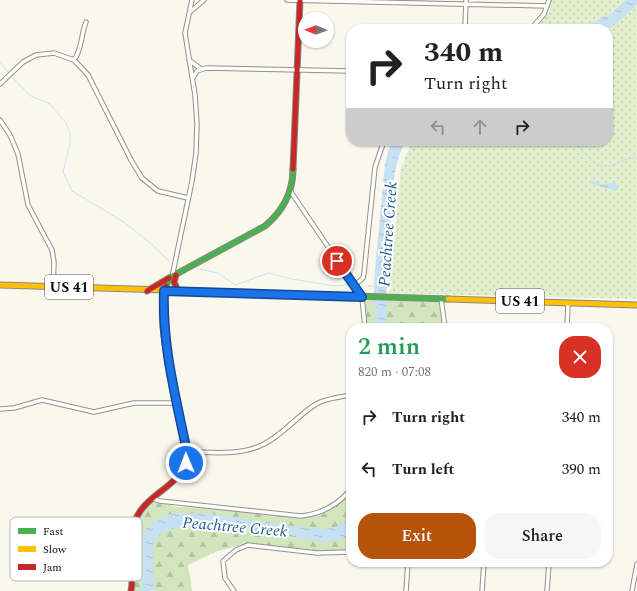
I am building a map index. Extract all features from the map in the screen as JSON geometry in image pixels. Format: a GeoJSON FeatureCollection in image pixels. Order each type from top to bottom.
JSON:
{"type":"FeatureCollection","features":[{"type":"Feature","properties":{"kind":"main road"},"geometry":{"type":"LineString","coordinates":[[137,517],[139,512],[152,498],[181,474],[186,463],[187,452],[176,403],[164,325],[165,283],[172,277],[265,226],[279,212],[291,192],[293,181],[300,0]]}},
{"type":"Feature","properties":{"kind":"main road"},"geometry":{"type":"LineString","coordinates":[[147,291],[165,279],[172,277]]}},
{"type":"Feature","properties":{"kind":"main road"},"geometry":{"type":"LineString","coordinates":[[172,277],[178,291]]}},
{"type":"Feature","properties":{"kind":"main road","name":"US 41"},"geometry":{"type":"LineString","coordinates":[[0,285],[147,291],[441,298],[637,305]]}},
{"type":"Feature","properties":{"kind":"main road"},"geometry":{"type":"LineString","coordinates":[[131,591],[132,581]]}},
{"type":"Feature","properties":{"kind":"street"},"geometry":{"type":"LineString","coordinates":[[172,277],[194,167],[196,109],[193,79],[185,33],[192,0]]}},
{"type":"Feature","properties":{"kind":"street"},"geometry":{"type":"LineString","coordinates":[[189,12],[204,0]]}},
{"type":"Feature","properties":{"kind":"street"},"geometry":{"type":"LineString","coordinates":[[287,0],[466,2],[547,6]]}},
{"type":"Feature","properties":{"kind":"street"},"geometry":{"type":"LineString","coordinates":[[536,24],[539,21],[549,0]]}},
{"type":"Feature","properties":{"kind":"street"},"geometry":{"type":"LineString","coordinates":[[465,24],[466,2]]}},
{"type":"Feature","properties":{"kind":"street"},"geometry":{"type":"LineString","coordinates":[[74,60],[79,52],[81,36],[86,22]]}},
{"type":"Feature","properties":{"kind":"street"},"geometry":{"type":"LineString","coordinates":[[0,84],[23,62],[36,54],[54,53],[74,60],[88,75],[131,160],[142,178],[158,191],[188,198]]}},
{"type":"Feature","properties":{"kind":"street"},"geometry":{"type":"LineString","coordinates":[[189,60],[201,69],[346,71]]}},
{"type":"Feature","properties":{"kind":"street"},"geometry":{"type":"LineString","coordinates":[[193,79],[197,71],[201,69]]}},
{"type":"Feature","properties":{"kind":"street"},"geometry":{"type":"LineString","coordinates":[[0,120],[10,135],[18,154],[28,205],[52,250],[54,262],[53,287]]}},
{"type":"Feature","properties":{"kind":"street"},"geometry":{"type":"LineString","coordinates":[[355,285],[363,278],[375,167],[382,146]]}},
{"type":"Feature","properties":{"kind":"street"},"geometry":{"type":"LineString","coordinates":[[291,192],[362,297],[365,323]]}},
{"type":"Feature","properties":{"kind":"street"},"geometry":{"type":"LineString","coordinates":[[441,298],[444,323]]}},
{"type":"Feature","properties":{"kind":"street"},"geometry":{"type":"LineString","coordinates":[[567,323],[568,303]]}},
{"type":"Feature","properties":{"kind":"street"},"geometry":{"type":"LineString","coordinates":[[187,452],[234,452],[253,449],[272,439],[320,402],[346,396]]}},
{"type":"Feature","properties":{"kind":"street"},"geometry":{"type":"LineString","coordinates":[[0,409],[14,408],[42,400],[94,412],[134,403],[176,403]]}},
{"type":"Feature","properties":{"kind":"street"},"geometry":{"type":"LineString","coordinates":[[152,498],[160,501],[301,516],[322,512],[337,503],[346,494]]}},
{"type":"Feature","properties":{"kind":"street"},"geometry":{"type":"LineString","coordinates":[[234,591],[225,578],[223,561],[236,550],[244,546],[255,544],[316,553],[346,552]]}},
{"type":"Feature","properties":{"kind":"street"},"geometry":{"type":"LineString","coordinates":[[632,591],[637,564]]}},
{"type":"Feature","properties":{"kind":"street"},"geometry":{"type":"LineString","coordinates":[[406,591],[408,567]]}},
{"type":"Feature","properties":{"kind":"street"},"geometry":{"type":"LineString","coordinates":[[482,591],[484,567]]}},
{"type":"Feature","properties":{"kind":"street"},"geometry":{"type":"LineString","coordinates":[[547,591],[549,567]]}},
{"type":"Feature","properties":{"kind":"green space"},"geometry":{"type":"Polygon","coordinates":[[[551,0],[637,0],[637,299],[389,293],[401,168],[410,146],[613,146],[613,24],[540,24],[550,10],[551,0]]]}},
{"type":"Feature","properties":{"kind":"green space"},"geometry":{"type":"Polygon","coordinates":[[[362,295],[384,300],[439,302],[442,323],[365,323],[362,295]]]}},
{"type":"Feature","properties":{"kind":"green space"},"geometry":{"type":"Polygon","coordinates":[[[346,498],[346,551],[336,554],[245,544],[215,552],[188,565],[192,591],[130,591],[130,581],[142,581],[142,517],[136,517],[136,515],[152,500],[176,507],[234,508],[319,516],[346,498]]]}},
{"type":"Feature","properties":{"kind":"water"},"geometry":{"type":"Polygon","coordinates":[[[626,0],[637,0],[637,4],[613,25],[613,24],[591,24],[613,12],[626,0]]]}},
{"type":"Feature","properties":{"kind":"water","name":"Peachtree Creek"},"geometry":{"type":"Polygon","coordinates":[[[390,146],[403,146],[398,160],[393,190],[387,274],[387,323],[376,323],[376,314],[373,303],[385,164],[390,146]]]}},
{"type":"Feature","properties":{"kind":"water"},"geometry":{"type":"Polygon","coordinates":[[[591,180],[603,185],[614,182],[618,185],[618,190],[595,185],[589,182],[591,180]]]}},
{"type":"Feature","properties":{"kind":"water","name":"Peachtree Creek"},"geometry":{"type":"Polygon","coordinates":[[[175,513],[212,514],[292,526],[326,529],[341,525],[346,521],[346,536],[339,540],[324,542],[235,528],[184,526],[166,531],[156,540],[153,551],[154,591],[142,591],[142,539],[144,533],[151,524],[161,518],[175,513]]]}},
{"type":"Feature","properties":{"kind":"waterway"},"geometry":{"type":"LineString","coordinates":[[0,63],[8,72]]}},
{"type":"Feature","properties":{"kind":"waterway"},"geometry":{"type":"LineString","coordinates":[[11,76],[31,96],[50,104],[66,123],[70,133],[70,143],[63,172],[72,191],[124,222],[148,241],[169,261]]}},
{"type":"Feature","properties":{"kind":"waterway"},"geometry":{"type":"LineString","coordinates":[[580,146],[591,160],[600,166],[613,165],[627,159],[637,158]]}},
{"type":"Feature","properties":{"kind":"waterway"},"geometry":{"type":"LineString","coordinates":[[200,269],[218,273],[235,285],[269,273],[291,279],[336,286],[349,285]]}},
{"type":"Feature","properties":{"kind":"waterway","name":"Peachtree Creek"},"geometry":{"type":"LineString","coordinates":[[368,286],[375,286]]}},
{"type":"Feature","properties":{"kind":"traffic: fast"},"geometry":{"type":"LineString","coordinates":[[166,286],[169,278],[265,226],[277,214],[286,201],[293,178],[293,169]]}},
{"type":"Feature","properties":{"kind":"traffic: fast"},"geometry":{"type":"LineString","coordinates":[[293,294],[448,299]]}},
{"type":"Feature","properties":{"kind":"traffic: slow"},"geometry":{"type":"LineString","coordinates":[[0,285],[293,294]]}},
{"type":"Feature","properties":{"kind":"traffic: slow"},"geometry":{"type":"LineString","coordinates":[[448,299],[637,305]]}},
{"type":"Feature","properties":{"kind":"traffic: jam"},"geometry":{"type":"LineString","coordinates":[[293,169],[300,0]]}},
{"type":"Feature","properties":{"kind":"traffic: jam"},"geometry":{"type":"LineString","coordinates":[[176,275],[174,282],[178,291]]}},
{"type":"Feature","properties":{"kind":"traffic: jam"},"geometry":{"type":"LineString","coordinates":[[147,291],[169,278]]}},
{"type":"Feature","properties":{"kind":"traffic: jam"},"geometry":{"type":"LineString","coordinates":[[137,517],[147,503],[176,479],[185,463],[187,452],[165,343],[163,301],[166,286]]}},
{"type":"Feature","properties":{"kind":"traffic: jam"},"geometry":{"type":"LineString","coordinates":[[131,591],[132,581]]}},
{"type":"Feature","properties":{"kind":"route"},"geometry":{"type":"LineString","coordinates":[[186,463],[187,452],[169,365],[163,307],[164,291],[362,297],[337,261]]}}]}
